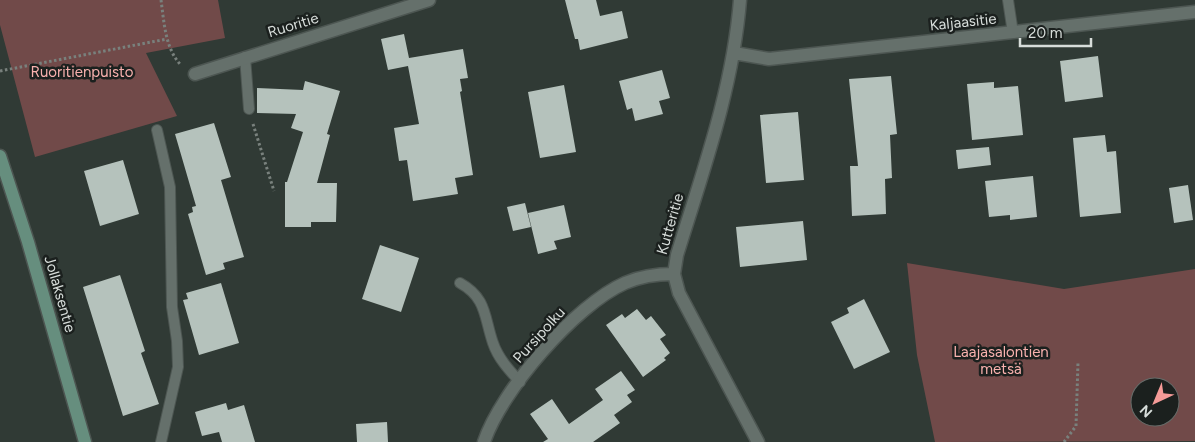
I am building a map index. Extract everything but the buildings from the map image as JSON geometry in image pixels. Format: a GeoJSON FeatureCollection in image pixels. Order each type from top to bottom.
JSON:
{"type":"FeatureCollection","features":[{"type":"Feature","properties":{"kind":"main road","name":"Jollaksentie"},"geometry":{"type":"LineString","coordinates":[[0,156],[28,242],[85,442]]}},
{"type":"Feature","properties":{"kind":"street","name":"Ruoritie"},"geometry":{"type":"LineString","coordinates":[[195,74],[429,0]]}},
{"type":"Feature","properties":{"kind":"street","name":"Kutteritie"},"geometry":{"type":"LineString","coordinates":[[740,0],[734,53],[720,112],[677,254],[674,274],[689,314],[758,442]]}},
{"type":"Feature","properties":{"kind":"street","name":"Kaljaasitie"},"geometry":{"type":"LineString","coordinates":[[734,53],[769,59],[1195,12]]}},
{"type":"Feature","properties":{"kind":"street","name":"Pursipolku"},"geometry":{"type":"LineString","coordinates":[[484,442],[498,410],[520,382],[556,337],[597,300],[624,284],[642,277],[674,274]]}},
{"type":"Feature","properties":{"kind":"lane"},"geometry":{"type":"LineString","coordinates":[[1008,0],[1013,33]]}},
{"type":"Feature","properties":{"kind":"lane"},"geometry":{"type":"LineString","coordinates":[[245,57],[249,109]]}},
{"type":"Feature","properties":{"kind":"lane"},"geometry":{"type":"LineString","coordinates":[[157,130],[170,187],[172,307],[177,341],[178,367],[161,442]]}},
{"type":"Feature","properties":{"kind":"lane"},"geometry":{"type":"LineString","coordinates":[[460,283],[470,288],[485,309],[493,344],[503,362],[520,382]]}},
{"type":"Feature","properties":{"kind":"path"},"geometry":{"type":"LineString","coordinates":[[161,0],[168,38],[178,62],[195,74]]}},
{"type":"Feature","properties":{"kind":"path"},"geometry":{"type":"LineString","coordinates":[[0,71],[168,38]]}},
{"type":"Feature","properties":{"kind":"path"},"geometry":{"type":"LineString","coordinates":[[249,109],[274,191]]}},
{"type":"Feature","properties":{"kind":"path"},"geometry":{"type":"LineString","coordinates":[[1064,442],[1076,426],[1078,362]]}},
{"type":"Feature","properties":{"kind":"green space","name":"Ruoritienpuisto"},"geometry":{"type":"Polygon","coordinates":[[[0,0],[218,0],[225,38],[146,53],[177,116],[35,157],[0,25],[0,0]]]}},
{"type":"Feature","properties":{"kind":"green space","name":"Laajasalontien metsä"},"geometry":{"type":"Polygon","coordinates":[[[907,263],[1064,289],[1195,269],[1195,441],[935,442],[917,355],[907,263]]]}}]}
